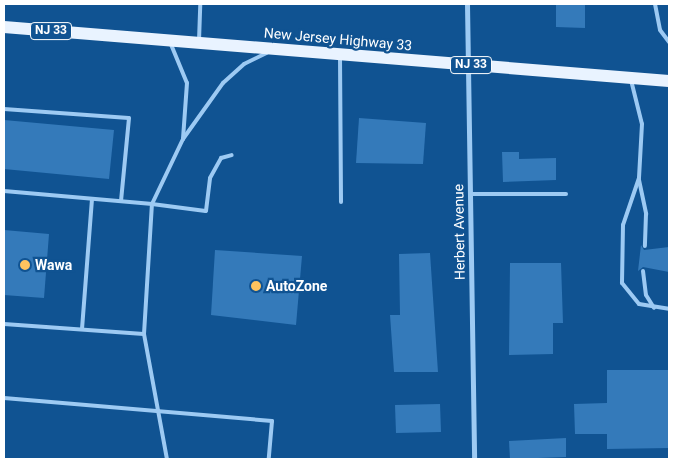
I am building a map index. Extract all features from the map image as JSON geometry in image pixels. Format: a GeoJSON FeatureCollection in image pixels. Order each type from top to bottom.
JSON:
{"type":"FeatureCollection","features":[{"type":"Feature","properties":{"kind":"main road","name":"New Jersey Highway 33"},"geometry":{"type":"LineString","coordinates":[[4,27],[669,81]]}},
{"type":"Feature","properties":{"kind":"street","name":"Herbert Avenue"},"geometry":{"type":"LineString","coordinates":[[467,4],[474,459]]}},
{"type":"Feature","properties":{"kind":"lane"},"geometry":{"type":"LineString","coordinates":[[199,43],[200,4]]}},
{"type":"Feature","properties":{"kind":"lane"},"geometry":{"type":"LineString","coordinates":[[655,4],[660,30],[669,42]]}},
{"type":"Feature","properties":{"kind":"lane"},"geometry":{"type":"LineString","coordinates":[[170,40],[187,83],[183,139]]}},
{"type":"Feature","properties":{"kind":"lane"},"geometry":{"type":"LineString","coordinates":[[167,459],[144,334],[152,204],[183,139],[223,83],[244,64],[274,49]]}},
{"type":"Feature","properties":{"kind":"lane"},"geometry":{"type":"LineString","coordinates":[[340,54],[341,202]]}},
{"type":"Feature","properties":{"kind":"lane"},"geometry":{"type":"LineString","coordinates":[[630,78],[642,124],[639,178],[646,214],[645,246]]}},
{"type":"Feature","properties":{"kind":"lane"},"geometry":{"type":"LineString","coordinates":[[4,108],[129,118],[121,201]]}},
{"type":"Feature","properties":{"kind":"lane"},"geometry":{"type":"LineString","coordinates":[[4,191],[152,204],[206,211],[210,178],[221,158],[232,155]]}},
{"type":"Feature","properties":{"kind":"lane"},"geometry":{"type":"LineString","coordinates":[[639,178],[623,224],[620,270],[629,296],[654,308],[669,309]]}},
{"type":"Feature","properties":{"kind":"lane"},"geometry":{"type":"LineString","coordinates":[[470,194],[566,194]]}},
{"type":"Feature","properties":{"kind":"lane"},"geometry":{"type":"LineString","coordinates":[[82,329],[92,199]]}},
{"type":"Feature","properties":{"kind":"lane"},"geometry":{"type":"LineString","coordinates":[[643,271],[644,290],[654,308]]}},
{"type":"Feature","properties":{"kind":"lane"},"geometry":{"type":"LineString","coordinates":[[4,324],[144,334]]}},
{"type":"Feature","properties":{"kind":"lane"},"geometry":{"type":"LineString","coordinates":[[4,398],[158,410],[272,422],[270,459]]}},
{"type":"Feature","properties":{"kind":"building"},"geometry":{"type":"Polygon","coordinates":[[[556,4],[585,4],[585,28],[556,27],[556,4]]]}},
{"type":"Feature","properties":{"kind":"building"},"geometry":{"type":"Polygon","coordinates":[[[359,118],[426,123],[423,164],[356,163],[359,118]]]}},
{"type":"Feature","properties":{"kind":"building"},"geometry":{"type":"Polygon","coordinates":[[[4,120],[114,130],[109,179],[4,169],[4,120]]]}},
{"type":"Feature","properties":{"kind":"building"},"geometry":{"type":"Polygon","coordinates":[[[502,152],[519,152],[519,159],[556,158],[556,180],[503,182],[502,152]]]}},
{"type":"Feature","properties":{"kind":"building","name":"Wawa"},"geometry":{"type":"Polygon","coordinates":[[[4,230],[49,234],[44,298],[4,295],[4,230]]]}},
{"type":"Feature","properties":{"kind":"building"},"geometry":{"type":"Polygon","coordinates":[[[641,245],[644,250],[669,247],[669,272],[643,267],[638,271],[641,245]]]}},
{"type":"Feature","properties":{"kind":"building","name":"AutoZone"},"geometry":{"type":"Polygon","coordinates":[[[215,250],[302,256],[296,325],[211,315],[215,250]]]}},
{"type":"Feature","properties":{"kind":"building"},"geometry":{"type":"Polygon","coordinates":[[[430,253],[438,372],[394,372],[390,315],[400,315],[399,254],[430,253]]]}},
{"type":"Feature","properties":{"kind":"building"},"geometry":{"type":"Polygon","coordinates":[[[510,263],[561,263],[563,323],[553,323],[553,354],[509,355],[510,263]]]}},
{"type":"Feature","properties":{"kind":"building"},"geometry":{"type":"Polygon","coordinates":[[[607,370],[669,370],[669,448],[607,449],[607,434],[575,434],[574,404],[607,403],[607,370]]]}},
{"type":"Feature","properties":{"kind":"building"},"geometry":{"type":"Polygon","coordinates":[[[440,404],[441,432],[396,433],[395,405],[440,404]]]}},
{"type":"Feature","properties":{"kind":"building"},"geometry":{"type":"Polygon","coordinates":[[[566,438],[566,457],[510,459],[509,441],[566,438]]]}},
{"type":"Feature","properties":{"kind":"place","name":"Wawa"},"geometry":{"type":"Point","coordinates":[25,265]}},
{"type":"Feature","properties":{"kind":"place","name":"AutoZone"},"geometry":{"type":"Point","coordinates":[256,286]}}]}
